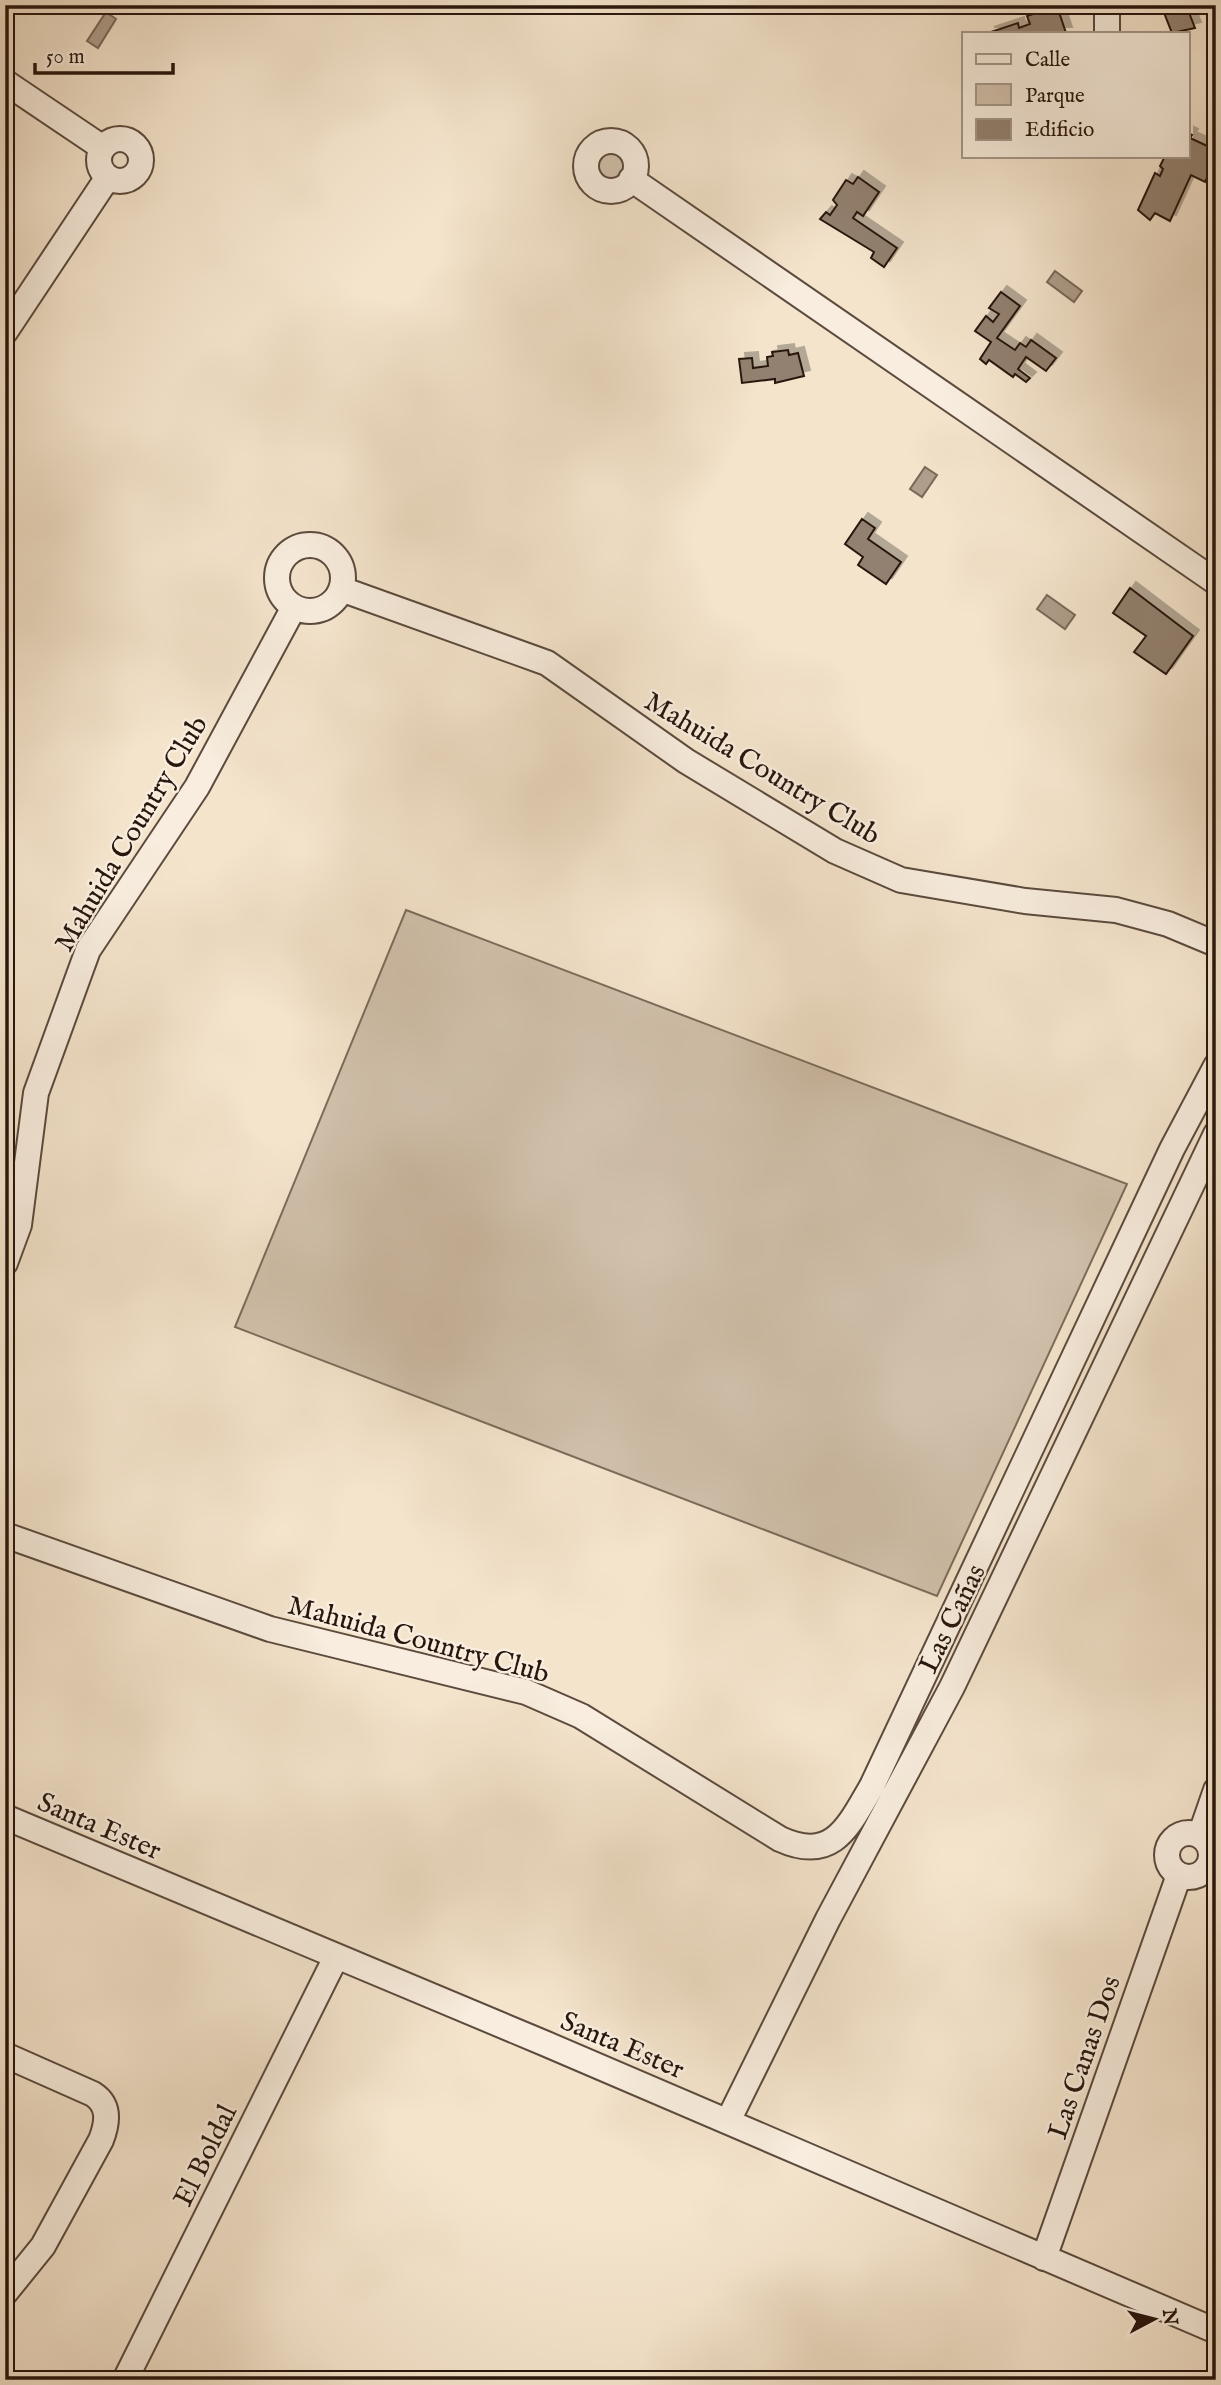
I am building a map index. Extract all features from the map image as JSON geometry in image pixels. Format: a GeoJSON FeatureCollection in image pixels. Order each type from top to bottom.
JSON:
{"type":"FeatureCollection","features":[{"type":"Feature","properties":{"kind":"street"},"geometry":{"type":"LineString","coordinates":[[1107,5],[1107,32]]}},
{"type":"Feature","properties":{"kind":"street"},"geometry":{"type":"LineString","coordinates":[[5,82],[103,148]]}},
{"type":"Feature","properties":{"kind":"street"},"geometry":{"type":"LineString","coordinates":[[121,138],[134,144],[141,156],[134,176],[121,181],[107,177],[99,160],[103,148],[114,139],[121,138]]}},
{"type":"Feature","properties":{"kind":"street"},"geometry":{"type":"LineString","coordinates":[[5,332],[107,177]]}},
{"type":"Feature","properties":{"kind":"street"},"geometry":{"type":"LineString","coordinates":[[631,179],[1216,582]]}},
{"type":"Feature","properties":{"kind":"street"},"geometry":{"type":"LineString","coordinates":[[300,545],[325,548],[336,557],[342,567],[341,589],[327,607],[312,611],[295,607],[285,600],[278,587],[277,573],[290,551],[300,545]]}},
{"type":"Feature","properties":{"kind":"street","name":"Mahuida Country Club"},"geometry":{"type":"LineString","coordinates":[[341,589],[547,663],[686,761],[835,851],[901,880],[1013,900],[1116,910],[1168,923],[1216,944]]}},
{"type":"Feature","properties":{"kind":"street","name":"Mahuida Country Club"},"geometry":{"type":"LineString","coordinates":[[8,1248],[19,1225],[36,1093],[88,950],[197,787],[295,607]]}},
{"type":"Feature","properties":{"kind":"street","name":"Mahuida Country Club"},"geometry":{"type":"LineString","coordinates":[[5,1535],[270,1629],[526,1692],[581,1716],[796,1846],[820,1847],[836,1838],[853,1819],[872,1786],[1172,1149],[1216,1066]]}},
{"type":"Feature","properties":{"kind":"street","name":"Las Cañas"},"geometry":{"type":"LineString","coordinates":[[728,2120],[828,1919],[951,1687],[1216,1134]]}},
{"type":"Feature","properties":{"kind":"street","name":"Las Canas Dos"},"geometry":{"type":"LineString","coordinates":[[1044,2258],[1179,1875],[1167,1858],[1170,1845],[1186,1833],[1200,1836],[1216,1790]]}},
{"type":"Feature","properties":{"kind":"street","name":"Santa Ester"},"geometry":{"type":"LineString","coordinates":[[5,1817],[728,2120],[1216,2331]]}},
{"type":"Feature","properties":{"kind":"street","name":"El Boldal"},"geometry":{"type":"LineString","coordinates":[[125,2380],[336,1956]]}},
{"type":"Feature","properties":{"kind":"street"},"geometry":{"type":"LineString","coordinates":[[5,2054],[102,2099],[106,2110],[106,2127],[43,2246],[5,2293]]}},
{"type":"Feature","properties":{"kind":"green space"},"geometry":{"type":"Polygon","coordinates":[[[611,147],[625,152],[630,166],[625,180],[611,185],[597,180],[592,166],[597,152],[611,147]]]}},
{"type":"Feature","properties":{"kind":"green space"},"geometry":{"type":"Polygon","coordinates":[[[406,910],[1127,1184],[937,1596],[235,1327],[406,910]]]}},
{"type":"Feature","properties":{"kind":"shaded area"},"geometry":{"type":"Polygon","coordinates":[[[106,12],[116,19],[98,48],[87,41],[106,12]]]}},
{"type":"Feature","properties":{"kind":"shaded area"},"geometry":{"type":"Polygon","coordinates":[[[1055,271],[1082,291],[1074,302],[1047,282],[1055,271]]]}},
{"type":"Feature","properties":{"kind":"shaded area"},"geometry":{"type":"Polygon","coordinates":[[[925,467],[937,475],[922,497],[910,489],[925,467]]]}},
{"type":"Feature","properties":{"kind":"shaded area"},"geometry":{"type":"Polygon","coordinates":[[[1047,595],[1075,615],[1065,629],[1037,609],[1047,595]]]}},
{"type":"Feature","properties":{"kind":"building"},"geometry":{"type":"Polygon","coordinates":[[[1161,5],[1186,5],[1195,28],[1172,32],[1161,5]]]}},
{"type":"Feature","properties":{"kind":"building"},"geometry":{"type":"Polygon","coordinates":[[[1057,6],[1066,32],[991,32],[1018,23],[1019,28],[1030,24],[1027,16],[1057,6]]]}},
{"type":"Feature","properties":{"kind":"building"},"geometry":{"type":"Polygon","coordinates":[[[1190,138],[1216,150],[1216,159],[1205,182],[1191,175],[1170,221],[1155,213],[1150,220],[1138,210],[1155,173],[1160,176],[1163,169],[1160,166],[1164,158],[1190,158],[1190,138]]]}},
{"type":"Feature","properties":{"kind":"building"},"geometry":{"type":"Polygon","coordinates":[[[858,177],[879,192],[863,216],[857,212],[853,218],[897,248],[884,267],[871,258],[874,252],[820,219],[826,212],[830,215],[837,205],[833,200],[846,180],[853,184],[858,177]]]}},
{"type":"Feature","properties":{"kind":"building"},"geometry":{"type":"Polygon","coordinates":[[[1001,292],[1020,306],[997,338],[1015,350],[1020,343],[1026,347],[1031,340],[1056,358],[1046,371],[1026,357],[1018,369],[1030,378],[1026,382],[1015,374],[1013,377],[989,360],[986,364],[980,359],[991,342],[975,331],[986,316],[993,322],[999,314],[989,308],[1001,292]]]}},
{"type":"Feature","properties":{"kind":"building"},"geometry":{"type":"Polygon","coordinates":[[[788,350],[789,355],[798,353],[804,376],[775,383],[775,379],[742,383],[739,359],[752,358],[753,368],[768,366],[767,357],[773,356],[772,352],[788,350]]]}},
{"type":"Feature","properties":{"kind":"building"},"geometry":{"type":"Polygon","coordinates":[[[862,519],[875,528],[868,539],[901,562],[886,584],[858,565],[863,557],[845,544],[862,519]]]}},
{"type":"Feature","properties":{"kind":"building"},"geometry":{"type":"Polygon","coordinates":[[[1130,588],[1193,636],[1166,674],[1134,652],[1146,636],[1113,613],[1130,588]]]}}]}
